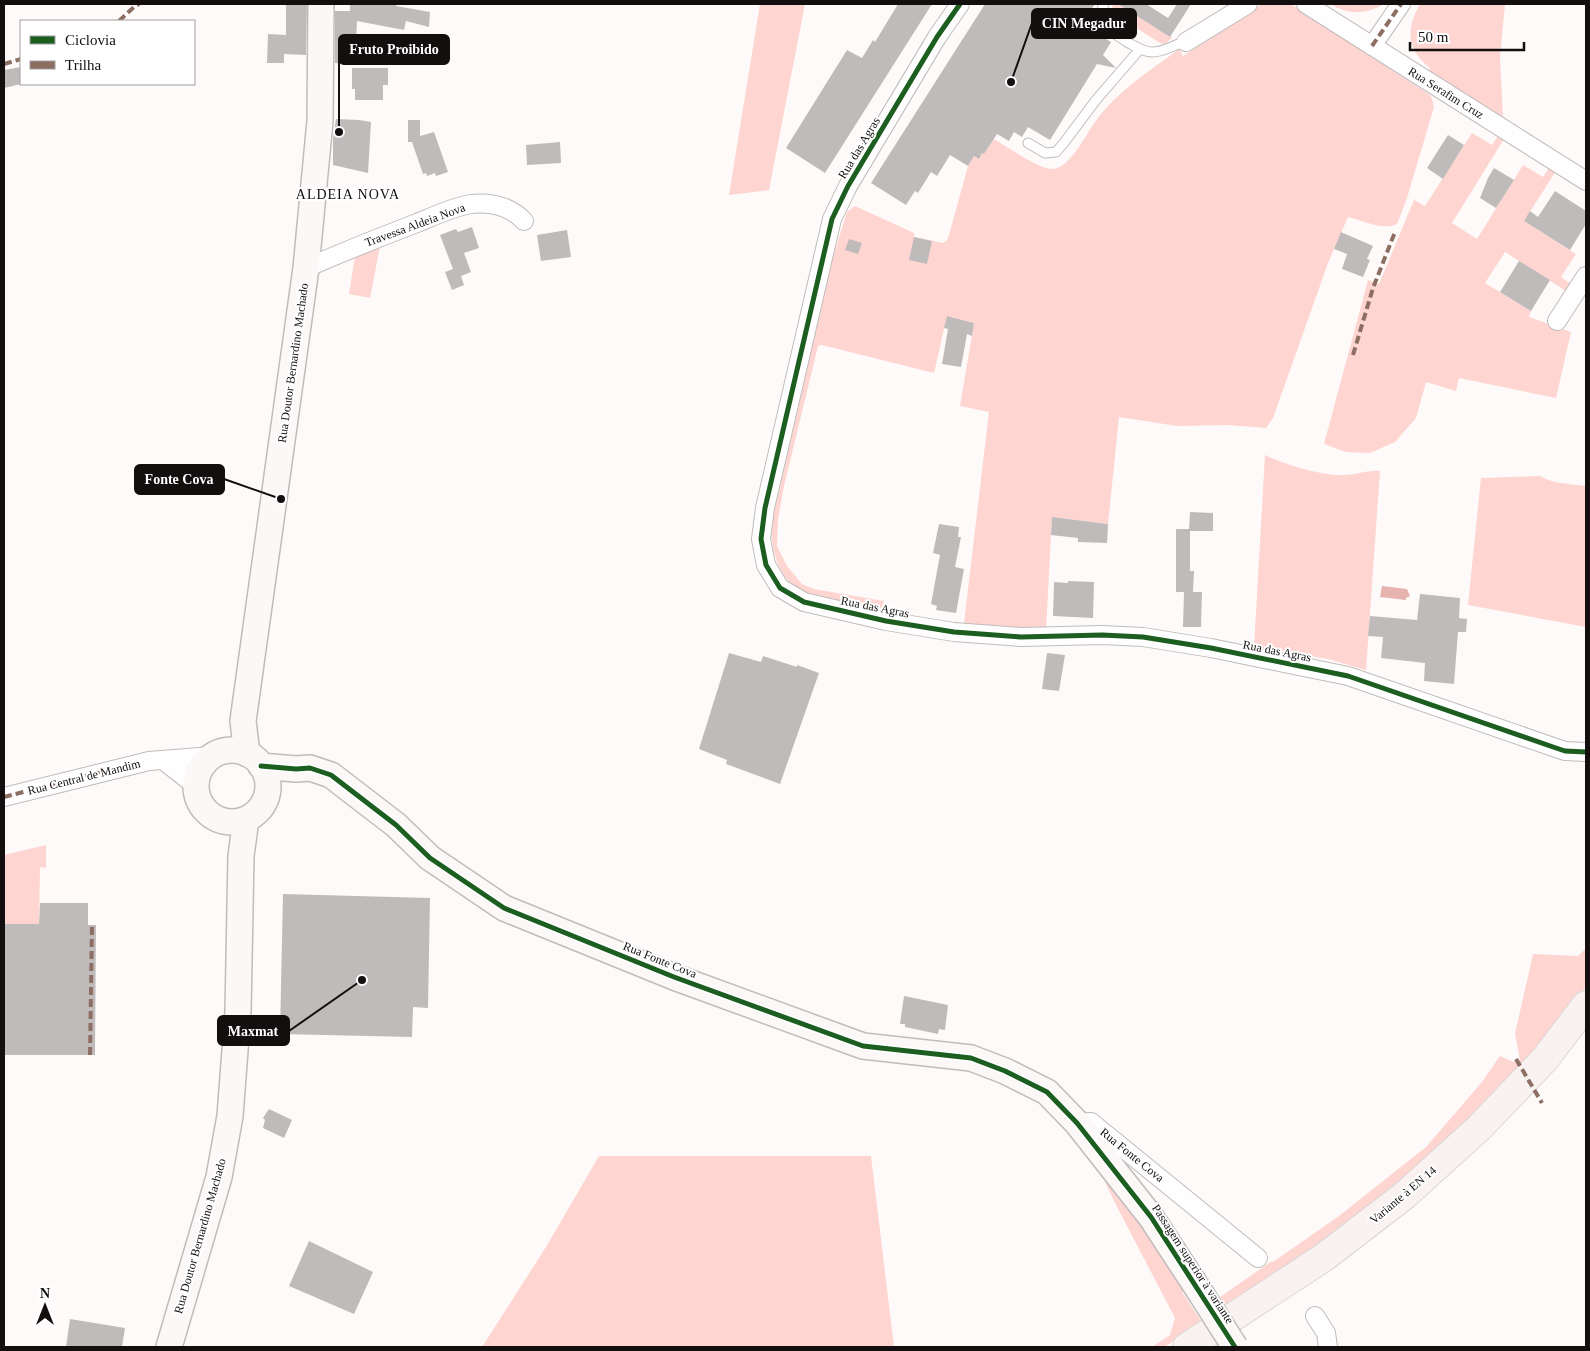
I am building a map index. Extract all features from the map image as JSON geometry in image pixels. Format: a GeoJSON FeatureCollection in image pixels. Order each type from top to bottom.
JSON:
{"type":"FeatureCollection","features":[{"type":"Feature","properties":{"kind":"main road","name":"Rua Doutor Bernardino Machado"},"geometry":{"type":"LineString","coordinates":[[259,769],[243,721],[306,268],[320,121],[321,4]]}},
{"type":"Feature","properties":{"kind":"main road","name":"Rua Doutor Bernardino Machado"},"geometry":{"type":"LineString","coordinates":[[217,754],[243,721]]}},
{"type":"Feature","properties":{"kind":"main road"},"geometry":{"type":"LineString","coordinates":[[239,751],[259,769],[261,807],[246,819],[234,822],[221,821],[211,816],[197,797],[198,774],[203,764],[217,754],[239,751]]}},
{"type":"Feature","properties":{"kind":"main road","name":"Rua Fonte Cova"},"geometry":{"type":"LineString","coordinates":[[259,769],[310,768],[331,775],[396,825],[430,858],[504,908],[674,977],[863,1046],[936,1056],[971,1058],[1005,1071],[1047,1092],[1077,1123]]}},
{"type":"Feature","properties":{"kind":"main road","name":"Rua Doutor Bernardino Machado"},"geometry":{"type":"LineString","coordinates":[[169,1347],[219,1177],[230,1116],[238,1012],[241,856],[246,819]]}},
{"type":"Feature","properties":{"kind":"main road"},"geometry":{"type":"LineString","coordinates":[[221,821],[241,856]]}},
{"type":"Feature","properties":{"kind":"main road","name":"Variante à EN 14"},"geometry":{"type":"LineString","coordinates":[[1186,1347],[1323,1258],[1404,1195],[1486,1120],[1545,1059],[1586,1005]]}},
{"type":"Feature","properties":{"kind":"main road","name":"Passagem superior à variante"},"geometry":{"type":"LineString","coordinates":[[1077,1123],[1151,1217],[1235,1347]]}},
{"type":"Feature","properties":{"kind":"street","name":"Rua das Agras"},"geometry":{"type":"LineString","coordinates":[[960,4],[937,38],[848,186],[832,219],[768,498],[761,538],[766,566],[780,588],[804,602],[886,621],[954,632],[1020,637],[1102,635],[1142,637],[1211,648],[1348,676],[1565,751],[1586,752]]}},
{"type":"Feature","properties":{"kind":"street"},"geometry":{"type":"LineString","coordinates":[[1186,42],[1248,4]]}},
{"type":"Feature","properties":{"kind":"street","name":"Rua Serafim Cruz"},"geometry":{"type":"LineString","coordinates":[[1306,4],[1586,182]]}},
{"type":"Feature","properties":{"kind":"street"},"geometry":{"type":"LineString","coordinates":[[1372,46],[1401,4]]}},
{"type":"Feature","properties":{"kind":"street","name":"Travessa Aldeia Nova"},"geometry":{"type":"LineString","coordinates":[[306,268],[459,207],[473,204],[502,205],[515,212],[524,221]]}},
{"type":"Feature","properties":{"kind":"street"},"geometry":{"type":"LineString","coordinates":[[1558,321],[1586,276]]}},
{"type":"Feature","properties":{"kind":"street","name":"Rua Central de Mandim"},"geometry":{"type":"LineString","coordinates":[[4,797],[149,761],[164,761],[217,754]]}},
{"type":"Feature","properties":{"kind":"street"},"geometry":{"type":"LineString","coordinates":[[164,761],[196,786]]}},
{"type":"Feature","properties":{"kind":"street","name":"Rua Fonte Cova"},"geometry":{"type":"LineString","coordinates":[[1077,1123],[1091,1122],[1258,1258]]}},
{"type":"Feature","properties":{"kind":"street"},"geometry":{"type":"LineString","coordinates":[[1315,1316],[1326,1333],[1328,1347]]}},
{"type":"Feature","properties":{"kind":"lane"},"geometry":{"type":"LineString","coordinates":[[1104,4],[1101,16],[1104,24],[1110,31],[1140,49],[1158,52],[1186,42]]}},
{"type":"Feature","properties":{"kind":"lane"},"geometry":{"type":"LineString","coordinates":[[1028,143],[1045,153],[1056,152],[1096,100],[1140,49]]}},
{"type":"Feature","properties":{"kind":"shaded area"},"geometry":{"type":"Polygon","coordinates":[[[760,4],[805,4],[769,190],[729,195],[760,4]]]}},
{"type":"Feature","properties":{"kind":"shaded area"},"geometry":{"type":"Polygon","coordinates":[[[1113,4],[1118,4],[1172,38],[1165,44],[1160,43],[1116,15],[1112,9],[1113,4]]]}},
{"type":"Feature","properties":{"kind":"shaded area"},"geometry":{"type":"Polygon","coordinates":[[[1262,4],[1291,4],[1430,95],[1434,107],[1407,198],[1397,224],[1379,226],[1348,217],[1328,263],[1273,418],[1266,428],[1228,425],[1177,426],[1119,417],[1108,524],[1052,517],[1046,630],[964,623],[989,412],[960,406],[974,323],[947,316],[934,373],[822,345],[818,346],[784,486],[778,519],[777,546],[787,566],[802,584],[814,589],[884,601],[882,608],[815,596],[803,592],[794,586],[786,579],[776,560],[771,526],[833,257],[847,212],[855,206],[914,233],[914,237],[943,243],[949,235],[968,166],[974,156],[979,159],[982,153],[984,154],[994,139],[1039,165],[1052,169],[1059,167],[1077,150],[1104,111],[1134,82],[1179,49],[1183,56],[1262,4]]]}},
{"type":"Feature","properties":{"kind":"shaded area"},"geometry":{"type":"Polygon","coordinates":[[[1330,4],[1384,4],[1364,12],[1350,12],[1330,4]]]}},
{"type":"Feature","properties":{"kind":"shaded area"},"geometry":{"type":"Polygon","coordinates":[[[1420,4],[1505,4],[1500,58],[1503,117],[1427,73],[1430,68],[1416,54],[1411,38],[1412,22],[1420,4]]]}},
{"type":"Feature","properties":{"kind":"shaded area"},"geometry":{"type":"Polygon","coordinates":[[[1472,133],[1492,145],[1498,136],[1504,139],[1452,223],[1477,239],[1523,165],[1543,177],[1549,168],[1556,171],[1524,221],[1576,254],[1561,277],[1571,284],[1566,291],[1505,252],[1485,283],[1531,311],[1529,317],[1571,332],[1556,398],[1459,378],[1456,391],[1426,382],[1416,418],[1395,442],[1370,453],[1346,452],[1324,444],[1368,280],[1379,284],[1414,200],[1425,206],[1472,133]]]}},
{"type":"Feature","properties":{"kind":"shaded area"},"geometry":{"type":"Polygon","coordinates":[[[381,241],[370,298],[349,294],[356,250],[381,241]]]}},
{"type":"Feature","properties":{"kind":"shaded area"},"geometry":{"type":"Polygon","coordinates":[[[1265,455],[1293,466],[1326,474],[1350,475],[1380,471],[1366,670],[1328,659],[1254,647],[1265,455]]]}},
{"type":"Feature","properties":{"kind":"shaded area"},"geometry":{"type":"Polygon","coordinates":[[[1540,476],[1557,482],[1586,486],[1586,627],[1468,605],[1481,478],[1540,476]]]}},
{"type":"Feature","properties":{"kind":"shaded area"},"geometry":{"type":"Polygon","coordinates":[[[1382,586],[1407,589],[1410,596],[1406,600],[1380,597],[1382,586]]]}},
{"type":"Feature","properties":{"kind":"shaded area"},"geometry":{"type":"Polygon","coordinates":[[[46,845],[46,868],[40,867],[39,924],[4,924],[4,855],[46,845]]]}},
{"type":"Feature","properties":{"kind":"shaded area"},"geometry":{"type":"Polygon","coordinates":[[[1586,948],[1586,987],[1517,1072],[1513,1072],[1445,1141],[1380,1197],[1315,1246],[1226,1306],[1220,1297],[1339,1216],[1426,1147],[1482,1082],[1500,1056],[1514,1062],[1520,1060],[1515,1034],[1533,954],[1578,956],[1586,948]]]}},
{"type":"Feature","properties":{"kind":"shaded area"},"geometry":{"type":"Polygon","coordinates":[[[599,1156],[871,1156],[894,1347],[482,1347],[546,1247],[599,1156]]]}},
{"type":"Feature","properties":{"kind":"shaded area"},"geometry":{"type":"Polygon","coordinates":[[[1098,1158],[1185,1289],[1182,1292],[1203,1324],[1164,1347],[1152,1347],[1170,1335],[1175,1318],[1115,1203],[1100,1171],[1098,1158]]]}},
{"type":"Feature","properties":{"kind":"building"},"geometry":{"type":"Polygon","coordinates":[[[286,4],[307,4],[306,55],[284,54],[284,63],[267,63],[268,34],[286,35],[286,4]]]}},
{"type":"Feature","properties":{"kind":"building"},"geometry":{"type":"Polygon","coordinates":[[[350,4],[396,4],[396,6],[430,12],[429,27],[406,21],[404,30],[357,21],[355,64],[335,63],[335,11],[350,11],[350,4]]]}},
{"type":"Feature","properties":{"kind":"building"},"geometry":{"type":"Polygon","coordinates":[[[898,4],[932,4],[825,173],[786,148],[847,50],[862,58],[873,40],[875,42],[898,4]]]}},
{"type":"Feature","properties":{"kind":"building"},"geometry":{"type":"Polygon","coordinates":[[[985,4],[1095,4],[1082,24],[1111,42],[1103,55],[1116,68],[1097,64],[1050,140],[1028,127],[1022,137],[1014,132],[1009,141],[997,134],[984,154],[982,153],[979,159],[974,156],[968,166],[950,155],[937,176],[931,172],[918,193],[915,191],[906,205],[871,183],[985,4]]]}},
{"type":"Feature","properties":{"kind":"building"},"geometry":{"type":"Polygon","coordinates":[[[1118,4],[1146,4],[1168,18],[1177,4],[1191,4],[1170,37],[1118,4]]]}},
{"type":"Feature","properties":{"kind":"building"},"geometry":{"type":"Polygon","coordinates":[[[20,67],[20,84],[4,88],[4,70],[20,67]]]}},
{"type":"Feature","properties":{"kind":"building"},"geometry":{"type":"Polygon","coordinates":[[[352,68],[388,68],[388,85],[383,85],[383,100],[355,100],[355,89],[352,89],[352,68]]]}},
{"type":"Feature","properties":{"kind":"building"},"geometry":{"type":"Polygon","coordinates":[[[336,119],[371,122],[368,173],[333,165],[333,139],[336,119]]]}},
{"type":"Feature","properties":{"kind":"building"},"geometry":{"type":"Polygon","coordinates":[[[408,120],[420,120],[420,136],[434,132],[448,172],[436,176],[435,173],[427,176],[426,173],[423,174],[412,142],[408,142],[408,120]]]}},
{"type":"Feature","properties":{"kind":"building"},"geometry":{"type":"Polygon","coordinates":[[[1448,135],[1464,145],[1443,179],[1427,168],[1448,135]]]}},
{"type":"Feature","properties":{"kind":"building"},"geometry":{"type":"Polygon","coordinates":[[[560,142],[561,163],[527,165],[526,145],[560,142]]]}},
{"type":"Feature","properties":{"kind":"building"},"geometry":{"type":"Polygon","coordinates":[[[1494,168],[1514,180],[1496,208],[1480,198],[1494,168]]]}},
{"type":"Feature","properties":{"kind":"building"},"geometry":{"type":"Polygon","coordinates":[[[1555,191],[1586,211],[1586,224],[1570,250],[1524,221],[1530,211],[1538,217],[1555,191]]]}},
{"type":"Feature","properties":{"kind":"building"},"geometry":{"type":"Polygon","coordinates":[[[472,227],[479,248],[464,253],[471,272],[461,276],[464,285],[452,290],[445,272],[453,269],[440,235],[456,229],[458,232],[472,227]]]}},
{"type":"Feature","properties":{"kind":"building"},"geometry":{"type":"Polygon","coordinates":[[[567,230],[571,257],[541,261],[537,235],[567,230]]]}},
{"type":"Feature","properties":{"kind":"building"},"geometry":{"type":"Polygon","coordinates":[[[1341,232],[1373,246],[1367,259],[1370,260],[1363,277],[1342,269],[1347,254],[1334,249],[1341,232]]]}},
{"type":"Feature","properties":{"kind":"building"},"geometry":{"type":"Polygon","coordinates":[[[914,237],[932,241],[927,264],[909,260],[914,237]]]}},
{"type":"Feature","properties":{"kind":"building"},"geometry":{"type":"Polygon","coordinates":[[[849,239],[862,243],[858,254],[845,250],[849,239]]]}},
{"type":"Feature","properties":{"kind":"building"},"geometry":{"type":"Polygon","coordinates":[[[1519,261],[1550,280],[1531,311],[1500,292],[1519,261]]]}},
{"type":"Feature","properties":{"kind":"building"},"geometry":{"type":"Polygon","coordinates":[[[947,316],[974,323],[972,336],[967,334],[961,367],[942,364],[948,329],[944,328],[947,316]]]}},
{"type":"Feature","properties":{"kind":"building"},"geometry":{"type":"Polygon","coordinates":[[[1190,512],[1213,513],[1213,531],[1190,531],[1190,571],[1194,571],[1193,592],[1202,592],[1201,627],[1183,627],[1184,592],[1176,592],[1176,529],[1189,529],[1190,512]]]}},
{"type":"Feature","properties":{"kind":"building"},"geometry":{"type":"Polygon","coordinates":[[[1052,517],[1108,524],[1107,543],[1078,542],[1078,538],[1051,535],[1052,517]]]}},
{"type":"Feature","properties":{"kind":"building"},"geometry":{"type":"Polygon","coordinates":[[[939,524],[959,527],[958,537],[961,537],[955,567],[964,569],[956,613],[936,610],[937,606],[931,604],[940,555],[933,553],[939,524]]]}},
{"type":"Feature","properties":{"kind":"building"},"geometry":{"type":"Polygon","coordinates":[[[1068,581],[1094,582],[1093,618],[1053,616],[1054,582],[1068,583],[1068,581]]]}},
{"type":"Feature","properties":{"kind":"building"},"geometry":{"type":"Polygon","coordinates":[[[1420,594],[1460,598],[1459,618],[1467,619],[1466,632],[1458,632],[1454,684],[1424,681],[1425,663],[1381,658],[1383,637],[1368,636],[1370,616],[1417,620],[1420,594]]]}},
{"type":"Feature","properties":{"kind":"building"},"geometry":{"type":"Polygon","coordinates":[[[729,653],[761,662],[763,656],[819,673],[780,784],[726,764],[727,760],[699,749],[729,653]]]}},
{"type":"Feature","properties":{"kind":"building"},"geometry":{"type":"Polygon","coordinates":[[[1047,653],[1065,655],[1059,691],[1042,689],[1047,653]]]}},
{"type":"Feature","properties":{"kind":"building"},"geometry":{"type":"Polygon","coordinates":[[[283,894],[430,898],[428,1008],[413,1007],[412,1037],[280,1034],[283,894]]]}},
{"type":"Feature","properties":{"kind":"building"},"geometry":{"type":"Polygon","coordinates":[[[40,903],[88,903],[88,925],[96,925],[95,1055],[4,1055],[4,924],[39,924],[40,903]]]}},
{"type":"Feature","properties":{"kind":"building"},"geometry":{"type":"Polygon","coordinates":[[[904,996],[948,1005],[945,1030],[939,1029],[938,1034],[905,1027],[905,1024],[900,1024],[904,996]]]}},
{"type":"Feature","properties":{"kind":"building"},"geometry":{"type":"Polygon","coordinates":[[[269,1109],[292,1120],[284,1138],[263,1128],[265,1120],[263,1118],[269,1109]]]}},
{"type":"Feature","properties":{"kind":"building"},"geometry":{"type":"Polygon","coordinates":[[[309,1241],[373,1272],[354,1314],[289,1286],[309,1241]]]}},
{"type":"Feature","properties":{"kind":"building"},"geometry":{"type":"Polygon","coordinates":[[[70,1319],[125,1328],[122,1347],[66,1347],[70,1319]]]}},
{"type":"Feature","properties":{"kind":"marked path"},"geometry":{"type":"LineString","coordinates":[[120,20],[139,4]]}},
{"type":"Feature","properties":{"kind":"marked path"},"geometry":{"type":"LineString","coordinates":[[1372,46],[1401,4]]}},
{"type":"Feature","properties":{"kind":"marked path"},"geometry":{"type":"LineString","coordinates":[[4,64],[20,59]]}},
{"type":"Feature","properties":{"kind":"marked path"},"geometry":{"type":"LineString","coordinates":[[1353,355],[1373,288],[1395,232]]}},
{"type":"Feature","properties":{"kind":"marked path"},"geometry":{"type":"LineString","coordinates":[[4,797],[104,771]]}},
{"type":"Feature","properties":{"kind":"marked path"},"geometry":{"type":"LineString","coordinates":[[90,1055],[92,925]]}},
{"type":"Feature","properties":{"kind":"marked path"},"geometry":{"type":"LineString","coordinates":[[1516,1059],[1542,1103]]}},
{"type":"Feature","properties":{"kind":"cycle path"},"geometry":{"type":"LineString","coordinates":[[960,4],[937,37],[848,186],[832,219],[765,508],[761,539],[766,565],[780,588],[804,602],[886,621],[954,632],[1021,637],[1102,635],[1143,637],[1211,648],[1348,676],[1565,751],[1586,752]]}},
{"type":"Feature","properties":{"kind":"cycle path"},"geometry":{"type":"LineString","coordinates":[[261,766],[296,769],[310,768],[331,775],[396,825],[430,858],[504,908],[674,977],[863,1046],[971,1058],[1005,1071],[1047,1092],[1077,1123],[1151,1217],[1235,1347]]}},
{"type":"Feature","properties":{"kind":"place","name":"CIN Megadur"},"geometry":{"type":"Point","coordinates":[1011,82]}},
{"type":"Feature","properties":{"kind":"place","name":"Fruto Proibido"},"geometry":{"type":"Point","coordinates":[339,132]}},
{"type":"Feature","properties":{"kind":"place","name":"Fonte Cova"},"geometry":{"type":"Point","coordinates":[281,499]}},
{"type":"Feature","properties":{"kind":"place","name":"Maxmat"},"geometry":{"type":"Point","coordinates":[362,980]}},
{"type":"Feature","properties":{"kind":"district","name":"ALDEIA NOVA"},"geometry":{"type":"Point","coordinates":[348,194]}}]}
